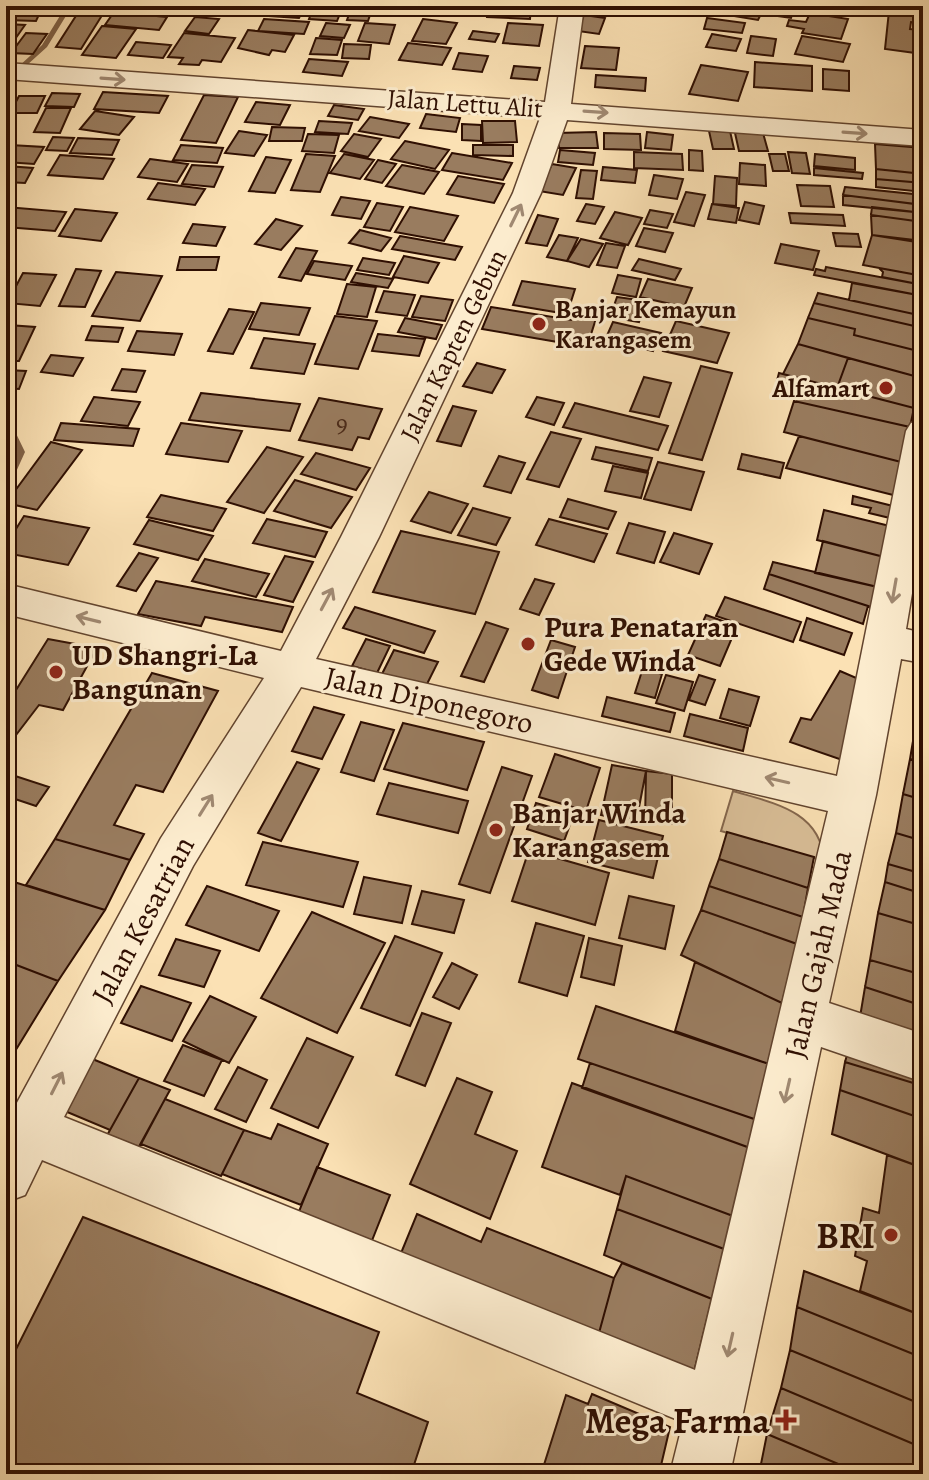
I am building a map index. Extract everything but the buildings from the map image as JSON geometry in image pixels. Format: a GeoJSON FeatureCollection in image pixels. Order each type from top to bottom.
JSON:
{"type":"FeatureCollection","features":[{"type":"Feature","properties":{"kind":"street","name":"Jalan Kapten Gebun"},"geometry":{"type":"LineString","coordinates":[[291,669],[360,537],[527,193],[557,109],[572,6]]}},
{"type":"Feature","properties":{"kind":"street","name":"Jalan Lettu Alit"},"geometry":{"type":"LineString","coordinates":[[6,71],[923,138]]}},
{"type":"Feature","properties":{"kind":"street","name":"Jalan Gajah Mada"},"geometry":{"type":"LineString","coordinates":[[700,1474],[853,798],[904,644],[923,431]]}},
{"type":"Feature","properties":{"kind":"street","name":"Jalan Diponegoro"},"geometry":{"type":"LineString","coordinates":[[6,599],[291,669],[853,798]]}},
{"type":"Feature","properties":{"kind":"street","name":"Jalan Kesatrian"},"geometry":{"type":"LineString","coordinates":[[6,1176],[33,1130],[177,852],[291,669]]}},
{"type":"Feature","properties":{"kind":"street"},"geometry":{"type":"LineString","coordinates":[[801,1017],[923,1058]]}},
{"type":"Feature","properties":{"kind":"street"},"geometry":{"type":"LineString","coordinates":[[33,1130],[716,1407]]}},
{"type":"Feature","properties":{"kind":"shaded area"},"geometry":{"type":"Polygon","coordinates":[[[733,791],[779,805],[804,820],[821,844],[824,861],[721,831],[733,791]]]}},
{"type":"Feature","properties":{"kind":"waterway"},"geometry":{"type":"LineString","coordinates":[[6,82],[45,46],[69,6]]}},
{"type":"Feature","properties":{"kind":"waterway"},"geometry":{"type":"LineString","coordinates":[[6,421],[20,452],[6,483]]}},
{"type":"Feature","properties":{"kind":"place","name":"Banjar Kemayun Karangasem"},"geometry":{"type":"Point","coordinates":[539,324]}},
{"type":"Feature","properties":{"kind":"place","name":"Alfamart"},"geometry":{"type":"Point","coordinates":[886,388]}},
{"type":"Feature","properties":{"kind":"place","name":"Pura Penataran Gede Winda"},"geometry":{"type":"Point","coordinates":[528,644]}},
{"type":"Feature","properties":{"kind":"place","name":"UD Shangri-La Bangunan"},"geometry":{"type":"Point","coordinates":[56,672]}},
{"type":"Feature","properties":{"kind":"place","name":"Banjar Winda Karangasem"},"geometry":{"type":"Point","coordinates":[496,830]}},
{"type":"Feature","properties":{"kind":"place","name":"BRI"},"geometry":{"type":"Point","coordinates":[891,1235]}},
{"type":"Feature","properties":{"kind":"place","name":"Mega Farma"},"geometry":{"type":"Point","coordinates":[786,1420]}}]}
